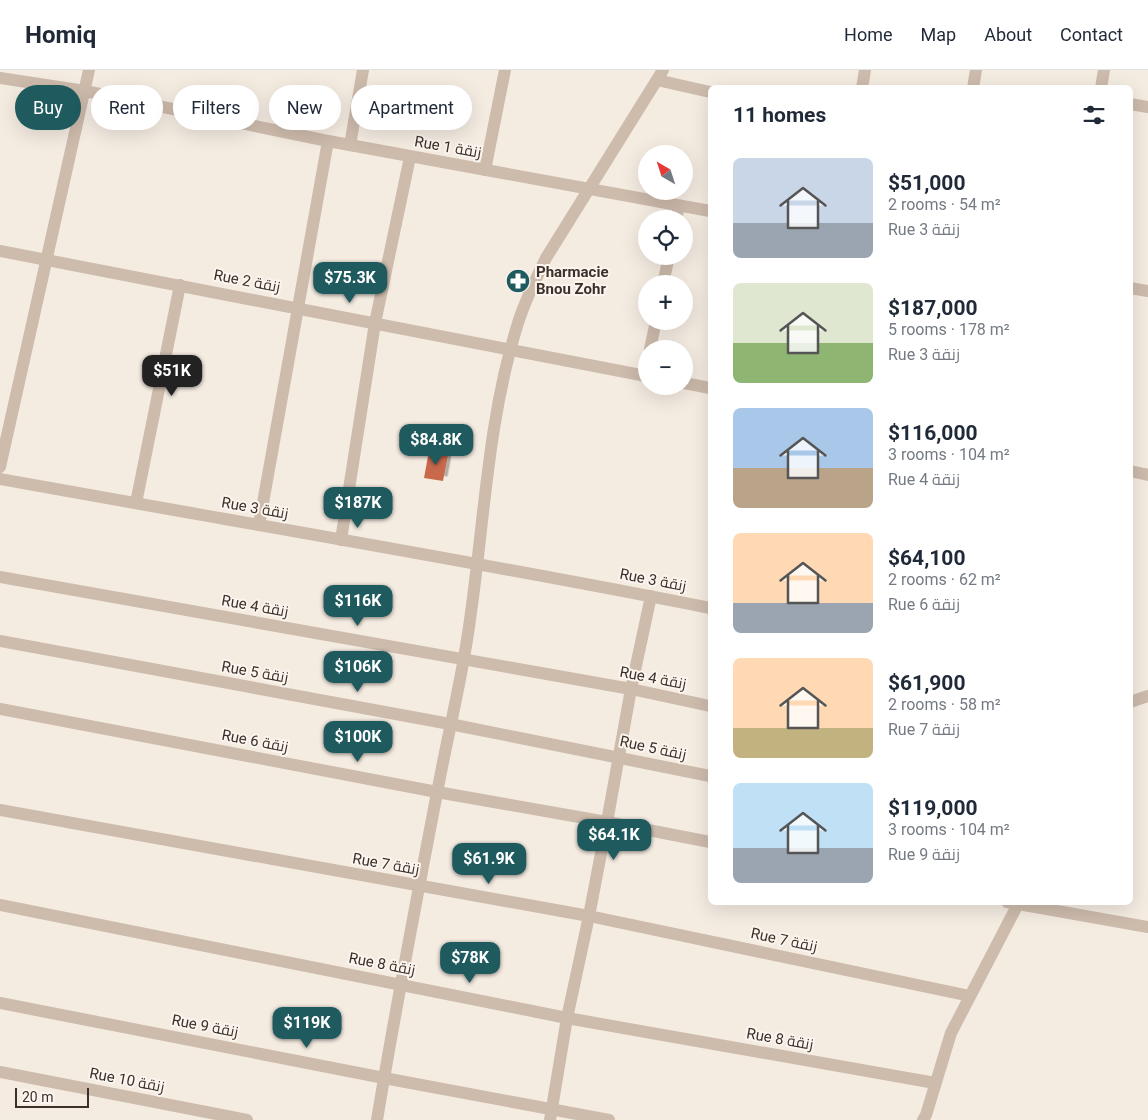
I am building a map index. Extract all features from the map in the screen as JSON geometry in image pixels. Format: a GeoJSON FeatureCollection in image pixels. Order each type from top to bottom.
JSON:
{"type":"FeatureCollection","features":[{"type":"Feature","properties":{"kind":"street"},"geometry":{"type":"LineString","coordinates":[[0,467],[48,260],[89,70]]}},
{"type":"Feature","properties":{"kind":"street"},"geometry":{"type":"LineString","coordinates":[[350,145],[363,70]]}},
{"type":"Feature","properties":{"kind":"street"},"geometry":{"type":"LineString","coordinates":[[485,170],[505,70]]}},
{"type":"Feature","properties":{"kind":"street"},"geometry":{"type":"LineString","coordinates":[[862,85],[865,70]]}},
{"type":"Feature","properties":{"kind":"street"},"geometry":{"type":"LineString","coordinates":[[974,85],[976,70]]}},
{"type":"Feature","properties":{"kind":"street"},"geometry":{"type":"LineString","coordinates":[[1102,85],[1104,70]]}},
{"type":"Feature","properties":{"kind":"street"},"geometry":{"type":"LineString","coordinates":[[377,1120],[419,886],[464,660],[474,597],[493,430],[518,322],[546,258],[660,75],[708,91]]}},
{"type":"Feature","properties":{"kind":"street","name":"Rue 1 زنقة"},"geometry":{"type":"LineString","coordinates":[[0,78],[85,91],[328,141],[708,211]]}},
{"type":"Feature","properties":{"kind":"street"},"geometry":{"type":"LineString","coordinates":[[1133,104],[1148,107]]}},
{"type":"Feature","properties":{"kind":"street"},"geometry":{"type":"LineString","coordinates":[[259,526],[328,141]]}},
{"type":"Feature","properties":{"kind":"street"},"geometry":{"type":"LineString","coordinates":[[340,540],[376,323],[410,156]]}},
{"type":"Feature","properties":{"kind":"street"},"geometry":{"type":"LineString","coordinates":[[678,210],[679,206]]}},
{"type":"Feature","properties":{"kind":"street","name":"Rue 2 زنقة"},"geometry":{"type":"LineString","coordinates":[[0,251],[376,323],[511,351],[638,372]]}},
{"type":"Feature","properties":{"kind":"street"},"geometry":{"type":"LineString","coordinates":[[136,503],[180,285]]}},
{"type":"Feature","properties":{"kind":"street"},"geometry":{"type":"LineString","coordinates":[[1133,288],[1148,291]]}},
{"type":"Feature","properties":{"kind":"street"},"geometry":{"type":"LineString","coordinates":[[693,385],[708,388]]}},
{"type":"Feature","properties":{"kind":"street"},"geometry":{"type":"LineString","coordinates":[[1133,472],[1148,475]]}},
{"type":"Feature","properties":{"kind":"street","name":"Rue 3 زنقة"},"geometry":{"type":"LineString","coordinates":[[0,479],[259,526],[477,562],[708,608]]}},
{"type":"Feature","properties":{"kind":"street","name":"Rue 4 زنقة"},"geometry":{"type":"LineString","coordinates":[[0,577],[631,690],[708,706]]}},
{"type":"Feature","properties":{"kind":"street"},"geometry":{"type":"LineString","coordinates":[[551,1114],[567,1018],[589,916],[631,690],[651,596]]}},
{"type":"Feature","properties":{"kind":"street","name":"Rue 5 زنقة"},"geometry":{"type":"LineString","coordinates":[[0,641],[450,724],[708,776]]}},
{"type":"Feature","properties":{"kind":"street"},"geometry":{"type":"LineString","coordinates":[[1133,694],[1146,696]]}},
{"type":"Feature","properties":{"kind":"street"},"geometry":{"type":"LineString","coordinates":[[1133,701],[1146,696]]}},
{"type":"Feature","properties":{"kind":"street","name":"Rue 6 زنقة"},"geometry":{"type":"LineString","coordinates":[[0,709],[708,842]]}},
{"type":"Feature","properties":{"kind":"street","name":"Rue 7 زنقة"},"geometry":{"type":"LineString","coordinates":[[0,810],[589,916],[970,996]]}},
{"type":"Feature","properties":{"kind":"street","name":"Rue 8 زنقة"},"geometry":{"type":"LineString","coordinates":[[0,905],[567,1018],[935,1083]]}},
{"type":"Feature","properties":{"kind":"street"},"geometry":{"type":"LineString","coordinates":[[923,1120],[951,1034],[1014,905]]}},
{"type":"Feature","properties":{"kind":"street"},"geometry":{"type":"LineString","coordinates":[[1026,905],[1148,927]]}},
{"type":"Feature","properties":{"kind":"street","name":"Rue 9 زنقة"},"geometry":{"type":"LineString","coordinates":[[0,1003],[384,1078],[551,1114],[609,1120]]}},
{"type":"Feature","properties":{"kind":"street","name":"Rue 10 زنقة"},"geometry":{"type":"LineString","coordinates":[[0,1072],[247,1120]]}},
{"type":"Feature","properties":{"kind":"building"},"geometry":{"type":"Polygon","coordinates":[[[429,451],[448,455],[443,481],[424,478],[429,451]]]}},
{"type":"Feature","properties":{"kind":"place","name":"Pharmacie Bnou Zohr"},"geometry":{"type":"Point","coordinates":[518,281]}}]}
